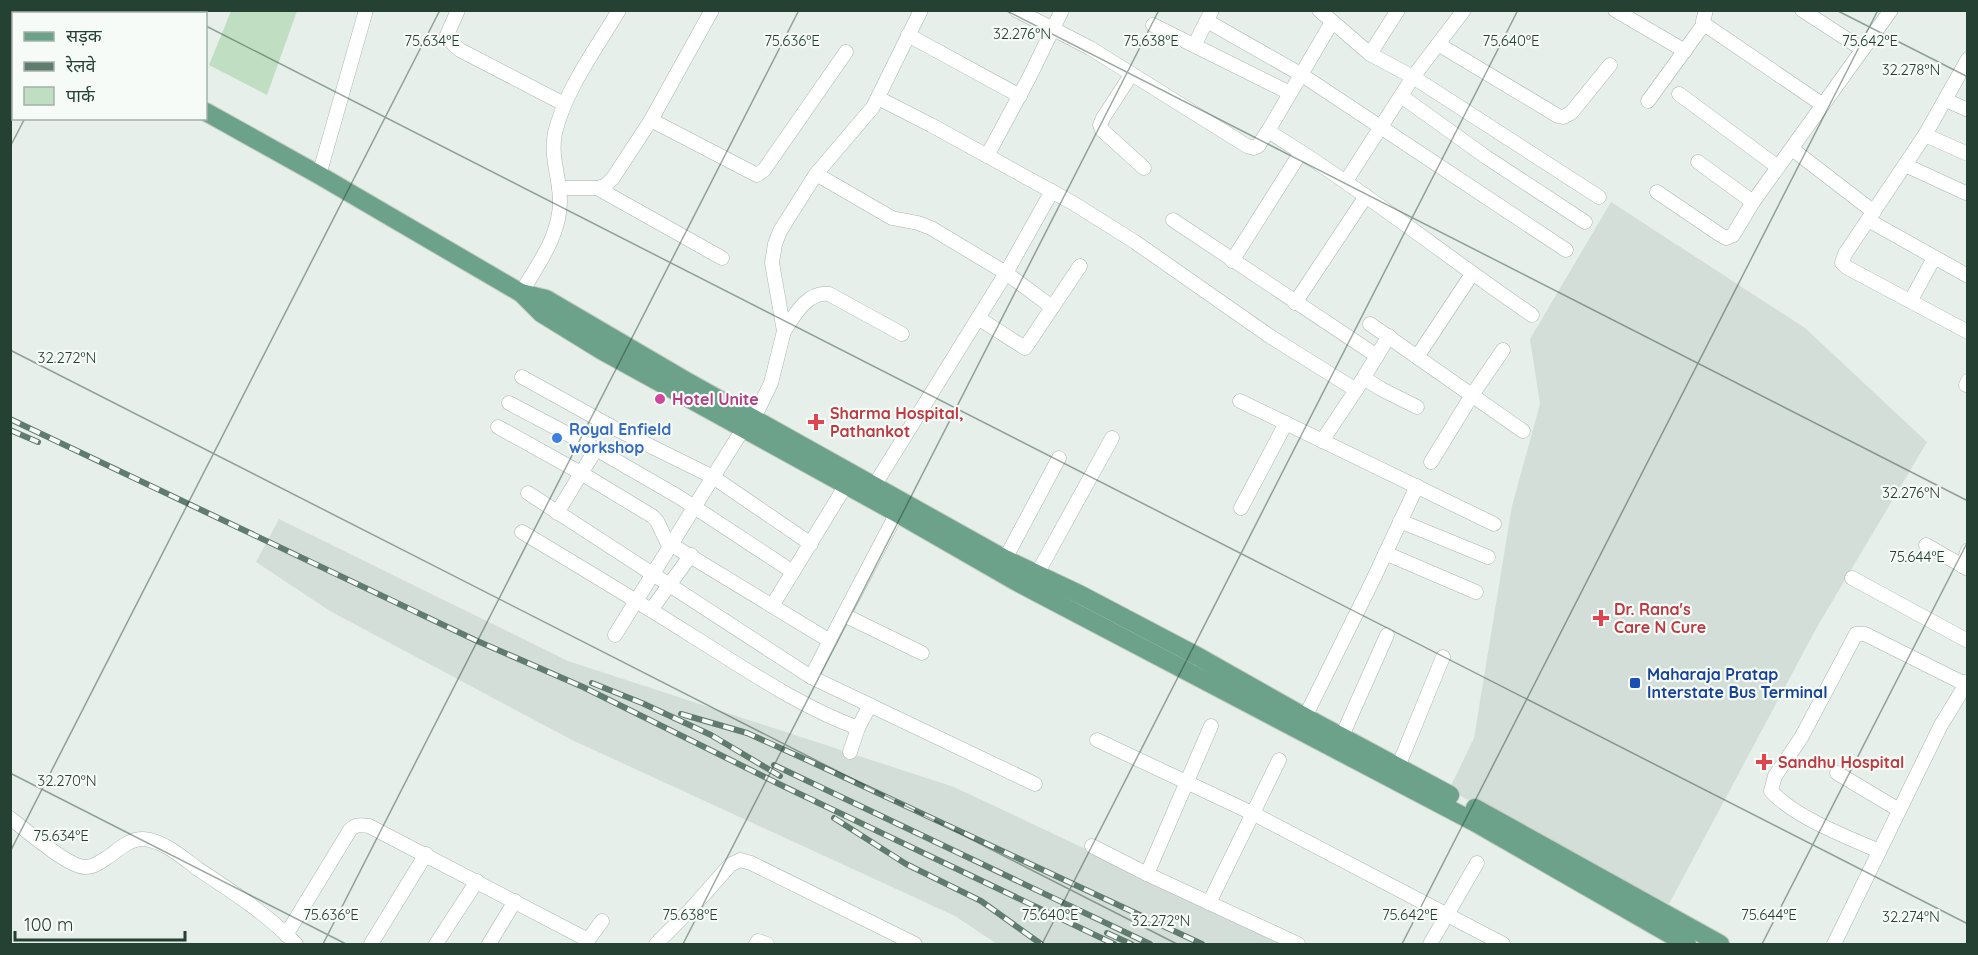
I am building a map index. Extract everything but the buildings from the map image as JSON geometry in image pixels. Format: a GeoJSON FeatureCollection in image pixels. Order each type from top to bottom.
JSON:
{"type":"FeatureCollection","features":[{"type":"Feature","properties":{"kind":"main road"},"geometry":{"type":"LineString","coordinates":[[207,113],[521,293],[546,299],[846,485],[1017,582],[1476,823],[1687,945]]}},
{"type":"Feature","properties":{"kind":"main road"},"geometry":{"type":"LineString","coordinates":[[749,423],[874,486],[1005,559],[1197,656],[1720,945]]}},
{"type":"Feature","properties":{"kind":"street"},"geometry":{"type":"LineString","coordinates":[[319,175],[366,10]]}},
{"type":"Feature","properties":{"kind":"street"},"geometry":{"type":"LineString","coordinates":[[458,10],[447,35],[453,45],[477,60],[564,104]]}},
{"type":"Feature","properties":{"kind":"street"},"geometry":{"type":"LineString","coordinates":[[521,293],[554,237],[559,214],[558,188],[552,150],[564,104],[619,10]]}},
{"type":"Feature","properties":{"kind":"street"},"geometry":{"type":"LineString","coordinates":[[558,188],[597,188],[605,186],[613,178],[651,120],[712,10]]}},
{"type":"Feature","properties":{"kind":"street"},"geometry":{"type":"LineString","coordinates":[[784,331],[781,307],[772,272],[773,254],[780,231],[816,174],[873,107],[921,10]]}},
{"type":"Feature","properties":{"kind":"street"},"geometry":{"type":"LineString","coordinates":[[1016,10],[1090,48],[1251,148],[1258,146],[1268,131],[1332,21]]}},
{"type":"Feature","properties":{"kind":"street"},"geometry":{"type":"LineString","coordinates":[[987,156],[1020,96],[1062,10]]}},
{"type":"Feature","properties":{"kind":"street"},"geometry":{"type":"LineString","coordinates":[[1319,10],[1370,54],[1413,77],[1599,197]]}},
{"type":"Feature","properties":{"kind":"street"},"geometry":{"type":"LineString","coordinates":[[1370,54],[1398,10]]}},
{"type":"Feature","properties":{"kind":"street"},"geometry":{"type":"LineString","coordinates":[[1346,181],[1413,77],[1464,10]]}},
{"type":"Feature","properties":{"kind":"street"},"geometry":{"type":"LineString","coordinates":[[1615,10],[1685,51]]}},
{"type":"Feature","properties":{"kind":"street"},"geometry":{"type":"LineString","coordinates":[[1802,10],[1862,49]]}},
{"type":"Feature","properties":{"kind":"street"},"geometry":{"type":"LineString","coordinates":[[1657,192],[1726,238],[1733,235],[1753,202],[1890,10]]}},
{"type":"Feature","properties":{"kind":"street"},"geometry":{"type":"LineString","coordinates":[[1195,44],[1209,16],[1381,126],[1566,250]]}},
{"type":"Feature","properties":{"kind":"street"},"geometry":{"type":"LineString","coordinates":[[1648,102],[1685,51],[1705,17],[1823,105]]}},
{"type":"Feature","properties":{"kind":"street"},"geometry":{"type":"LineString","coordinates":[[1153,25],[1290,93]]}},
{"type":"Feature","properties":{"kind":"street"},"geometry":{"type":"LineString","coordinates":[[908,36],[1020,96]]}},
{"type":"Feature","properties":{"kind":"street"},"geometry":{"type":"LineString","coordinates":[[1438,44],[1563,117],[1571,113],[1610,66]]}},
{"type":"Feature","properties":{"kind":"street"},"geometry":{"type":"LineString","coordinates":[[651,120],[757,175],[764,170],[846,52]]}},
{"type":"Feature","properties":{"kind":"street"},"geometry":{"type":"LineString","coordinates":[[1968,58],[1925,135],[1845,254],[1842,262],[1848,268],[1968,332]]}},
{"type":"Feature","properties":{"kind":"street"},"geometry":{"type":"LineString","coordinates":[[1131,75],[1100,125],[1102,130],[1144,168]]}},
{"type":"Feature","properties":{"kind":"street"},"geometry":{"type":"LineString","coordinates":[[1679,94],[1778,167]]}},
{"type":"Feature","properties":{"kind":"street"},"geometry":{"type":"LineString","coordinates":[[1401,96],[1486,157],[1586,222]]}},
{"type":"Feature","properties":{"kind":"street"},"geometry":{"type":"LineString","coordinates":[[878,98],[1052,192],[1135,242],[1271,337],[1360,384],[1381,389],[1417,407]]}},
{"type":"Feature","properties":{"kind":"street"},"geometry":{"type":"LineString","coordinates":[[1946,100],[1968,110]]}},
{"type":"Feature","properties":{"kind":"street"},"geometry":{"type":"LineString","coordinates":[[1268,131],[1346,181],[1472,274],[1532,315]]}},
{"type":"Feature","properties":{"kind":"street"},"geometry":{"type":"LineString","coordinates":[[1925,135],[1968,154]]}},
{"type":"Feature","properties":{"kind":"street"},"geometry":{"type":"LineString","coordinates":[[1792,149],[1871,216],[1934,258],[1968,276]]}},
{"type":"Feature","properties":{"kind":"street"},"geometry":{"type":"LineString","coordinates":[[1232,261],[1301,152]]}},
{"type":"Feature","properties":{"kind":"street"},"geometry":{"type":"LineString","coordinates":[[1698,162],[1753,202]]}},
{"type":"Feature","properties":{"kind":"street"},"geometry":{"type":"LineString","coordinates":[[1905,165],[1968,194]]}},
{"type":"Feature","properties":{"kind":"street"},"geometry":{"type":"LineString","coordinates":[[816,174],[892,218],[931,228],[1006,273],[1052,307]]}},
{"type":"Feature","properties":{"kind":"street"},"geometry":{"type":"LineString","coordinates":[[597,188],[722,258]]}},
{"type":"Feature","properties":{"kind":"street"},"geometry":{"type":"LineString","coordinates":[[874,486],[1006,273],[1052,192]]}},
{"type":"Feature","properties":{"kind":"street"},"geometry":{"type":"LineString","coordinates":[[1295,303],[1366,196]]}},
{"type":"Feature","properties":{"kind":"street"},"geometry":{"type":"LineString","coordinates":[[1173,220],[1377,356]]}},
{"type":"Feature","properties":{"kind":"street"},"geometry":{"type":"LineString","coordinates":[[1911,300],[1934,258]]}},
{"type":"Feature","properties":{"kind":"street"},"geometry":{"type":"LineString","coordinates":[[978,318],[1025,348],[1080,266]]}},
{"type":"Feature","properties":{"kind":"street"},"geometry":{"type":"LineString","coordinates":[[1417,357],[1472,274]]}},
{"type":"Feature","properties":{"kind":"street"},"geometry":{"type":"LineString","coordinates":[[615,635],[712,477],[749,423],[771,383],[784,331],[795,312],[816,295],[822,293],[834,297],[902,334]]}},
{"type":"Feature","properties":{"kind":"street"},"geometry":{"type":"LineString","coordinates":[[1370,324],[1523,431]]}},
{"type":"Feature","properties":{"kind":"street"},"geometry":{"type":"LineString","coordinates":[[1322,441],[1389,336]]}},
{"type":"Feature","properties":{"kind":"street"},"geometry":{"type":"LineString","coordinates":[[1431,462],[1503,350]]}},
{"type":"Feature","properties":{"kind":"street"},"geometry":{"type":"LineString","coordinates":[[522,376],[614,428],[712,477],[811,544]]}},
{"type":"Feature","properties":{"kind":"street"},"geometry":{"type":"LineString","coordinates":[[1239,401],[1494,524]]}},
{"type":"Feature","properties":{"kind":"street"},"geometry":{"type":"LineString","coordinates":[[509,403],[596,449],[694,507],[793,572]]}},
{"type":"Feature","properties":{"kind":"street"},"geometry":{"type":"LineString","coordinates":[[1241,508],[1286,423]]}},
{"type":"Feature","properties":{"kind":"street"},"geometry":{"type":"LineString","coordinates":[[498,427],[652,516],[657,521],[663,536],[671,544],[830,640]]}},
{"type":"Feature","properties":{"kind":"street"},"geometry":{"type":"LineString","coordinates":[[1037,574],[1112,438]]}},
{"type":"Feature","properties":{"kind":"street"},"geometry":{"type":"LineString","coordinates":[[557,513],[596,449]]}},
{"type":"Feature","properties":{"kind":"street"},"geometry":{"type":"LineString","coordinates":[[1005,559],[1059,458]]}},
{"type":"Feature","properties":{"kind":"street"},"geometry":{"type":"LineString","coordinates":[[772,606],[846,485]]}},
{"type":"Feature","properties":{"kind":"street"},"geometry":{"type":"LineString","coordinates":[[1305,717],[1417,486]]}},
{"type":"Feature","properties":{"kind":"street"},"geometry":{"type":"LineString","coordinates":[[528,493],[811,677],[1035,784]]}},
{"type":"Feature","properties":{"kind":"street"},"geometry":{"type":"LineString","coordinates":[[811,677],[897,513]]}},
{"type":"Feature","properties":{"kind":"street"},"geometry":{"type":"LineString","coordinates":[[1400,521],[1488,557]]}},
{"type":"Feature","properties":{"kind":"street"},"geometry":{"type":"LineString","coordinates":[[522,532],[771,686],[838,721],[858,728]]}},
{"type":"Feature","properties":{"kind":"street"},"geometry":{"type":"LineString","coordinates":[[1926,545],[1965,568],[1968,550]]}},
{"type":"Feature","properties":{"kind":"street"},"geometry":{"type":"LineString","coordinates":[[1385,553],[1476,592]]}},
{"type":"Feature","properties":{"kind":"street"},"geometry":{"type":"LineString","coordinates":[[651,610],[670,587],[691,555]]}},
{"type":"Feature","properties":{"kind":"street"},"geometry":{"type":"LineString","coordinates":[[1852,578],[1968,641]]}},
{"type":"Feature","properties":{"kind":"street"},"geometry":{"type":"LineString","coordinates":[[844,615],[922,653]]}},
{"type":"Feature","properties":{"kind":"street"},"geometry":{"type":"LineString","coordinates":[[1834,945],[1941,725],[1966,683],[1865,634],[1856,634],[1802,738],[1775,776],[1772,790],[1804,816],[1879,851]]}},
{"type":"Feature","properties":{"kind":"street"},"geometry":{"type":"LineString","coordinates":[[1342,736],[1387,635]]}},
{"type":"Feature","properties":{"kind":"street"},"geometry":{"type":"LineString","coordinates":[[1398,767],[1443,657]]}},
{"type":"Feature","properties":{"kind":"street"},"geometry":{"type":"LineString","coordinates":[[850,752],[858,728],[870,705]]}},
{"type":"Feature","properties":{"kind":"street"},"geometry":{"type":"LineString","coordinates":[[1146,874],[1211,726]]}},
{"type":"Feature","properties":{"kind":"street"},"geometry":{"type":"LineString","coordinates":[[1097,740],[1254,814],[1503,945]]}},
{"type":"Feature","properties":{"kind":"street"},"geometry":{"type":"LineString","coordinates":[[1209,903],[1279,760]]}},
{"type":"Feature","properties":{"kind":"street"},"geometry":{"type":"LineString","coordinates":[[1837,773],[1899,810]]}},
{"type":"Feature","properties":{"kind":"street"},"geometry":{"type":"LineString","coordinates":[[10,818],[77,866],[85,867],[100,862],[134,840],[154,841],[247,902],[291,940],[354,826],[369,826],[426,854],[586,942],[602,921]]}},
{"type":"Feature","properties":{"kind":"street"},"geometry":{"type":"LineString","coordinates":[[1092,846],[1146,874],[1298,945]]}},
{"type":"Feature","properties":{"kind":"street"},"geometry":{"type":"LineString","coordinates":[[371,945],[426,854]]}},
{"type":"Feature","properties":{"kind":"street"},"geometry":{"type":"LineString","coordinates":[[656,945],[730,866],[740,860],[751,863],[915,945]]}},
{"type":"Feature","properties":{"kind":"street"},"geometry":{"type":"LineString","coordinates":[[1430,945],[1477,863]]}},
{"type":"Feature","properties":{"kind":"street"},"geometry":{"type":"LineString","coordinates":[[436,944],[477,881]]}},
{"type":"Feature","properties":{"kind":"street"},"geometry":{"type":"LineString","coordinates":[[489,945],[515,901]]}},
{"type":"Feature","properties":{"kind":"street"},"geometry":{"type":"LineString","coordinates":[[756,945],[758,941],[766,945]]}},
{"type":"Feature","properties":{"kind":"shaded area"},"geometry":{"type":"Polygon","coordinates":[[[1611,202],[1805,328],[1927,442],[1817,627],[1669,904],[1449,790],[1474,738],[1512,506],[1540,404],[1530,339],[1611,202]]]}},
{"type":"Feature","properties":{"kind":"shaded area"},"geometry":{"type":"Polygon","coordinates":[[[279,519],[568,661],[954,787],[1288,944],[997,944],[955,916],[572,740],[330,611],[256,562],[279,519]]]}},
{"type":"Feature","properties":{"kind":"green space"},"geometry":{"type":"Polygon","coordinates":[[[231,11],[297,11],[267,95],[209,65],[231,11]]]}},
{"type":"Feature","properties":{"kind":"railway"},"geometry":{"type":"LineString","coordinates":[[10,419],[475,640],[583,687],[783,786],[1114,944]]}},
{"type":"Feature","properties":{"kind":"railway"},"geometry":{"type":"LineString","coordinates":[[10,430],[38,442]]}},
{"type":"Feature","properties":{"kind":"railway"},"geometry":{"type":"LineString","coordinates":[[592,683],[711,735],[780,776]]}},
{"type":"Feature","properties":{"kind":"railway"},"geometry":{"type":"LineString","coordinates":[[681,714],[747,733],[1202,944]]}},
{"type":"Feature","properties":{"kind":"railway"},"geometry":{"type":"LineString","coordinates":[[774,765],[1150,944]]}},
{"type":"Feature","properties":{"kind":"railway"},"geometry":{"type":"LineString","coordinates":[[834,818],[906,864],[981,901],[1041,944]]}},
{"type":"Feature","properties":{"kind":"railway"},"geometry":{"type":"LineString","coordinates":[[1107,933],[1131,944]]}},
{"type":"Feature","properties":{"kind":"place","name":"Hotel Unite"},"geometry":{"type":"Point","coordinates":[660,399]}},
{"type":"Feature","properties":{"kind":"place","name":"Sharma Hospital, Pathankot"},"geometry":{"type":"Point","coordinates":[816,422]}},
{"type":"Feature","properties":{"kind":"place","name":"Royal Enfield workshop"},"geometry":{"type":"Point","coordinates":[557,438]}},
{"type":"Feature","properties":{"kind":"place","name":"Dr. Rana's Care N Cure"},"geometry":{"type":"Point","coordinates":[1601,618]}},
{"type":"Feature","properties":{"kind":"place","name":"Maharaja Pratap Interstate Bus Terminal"},"geometry":{"type":"Point","coordinates":[1635,683]}},
{"type":"Feature","properties":{"kind":"place","name":"Sandhu Hospital"},"geometry":{"type":"Point","coordinates":[1764,762]}}]}
